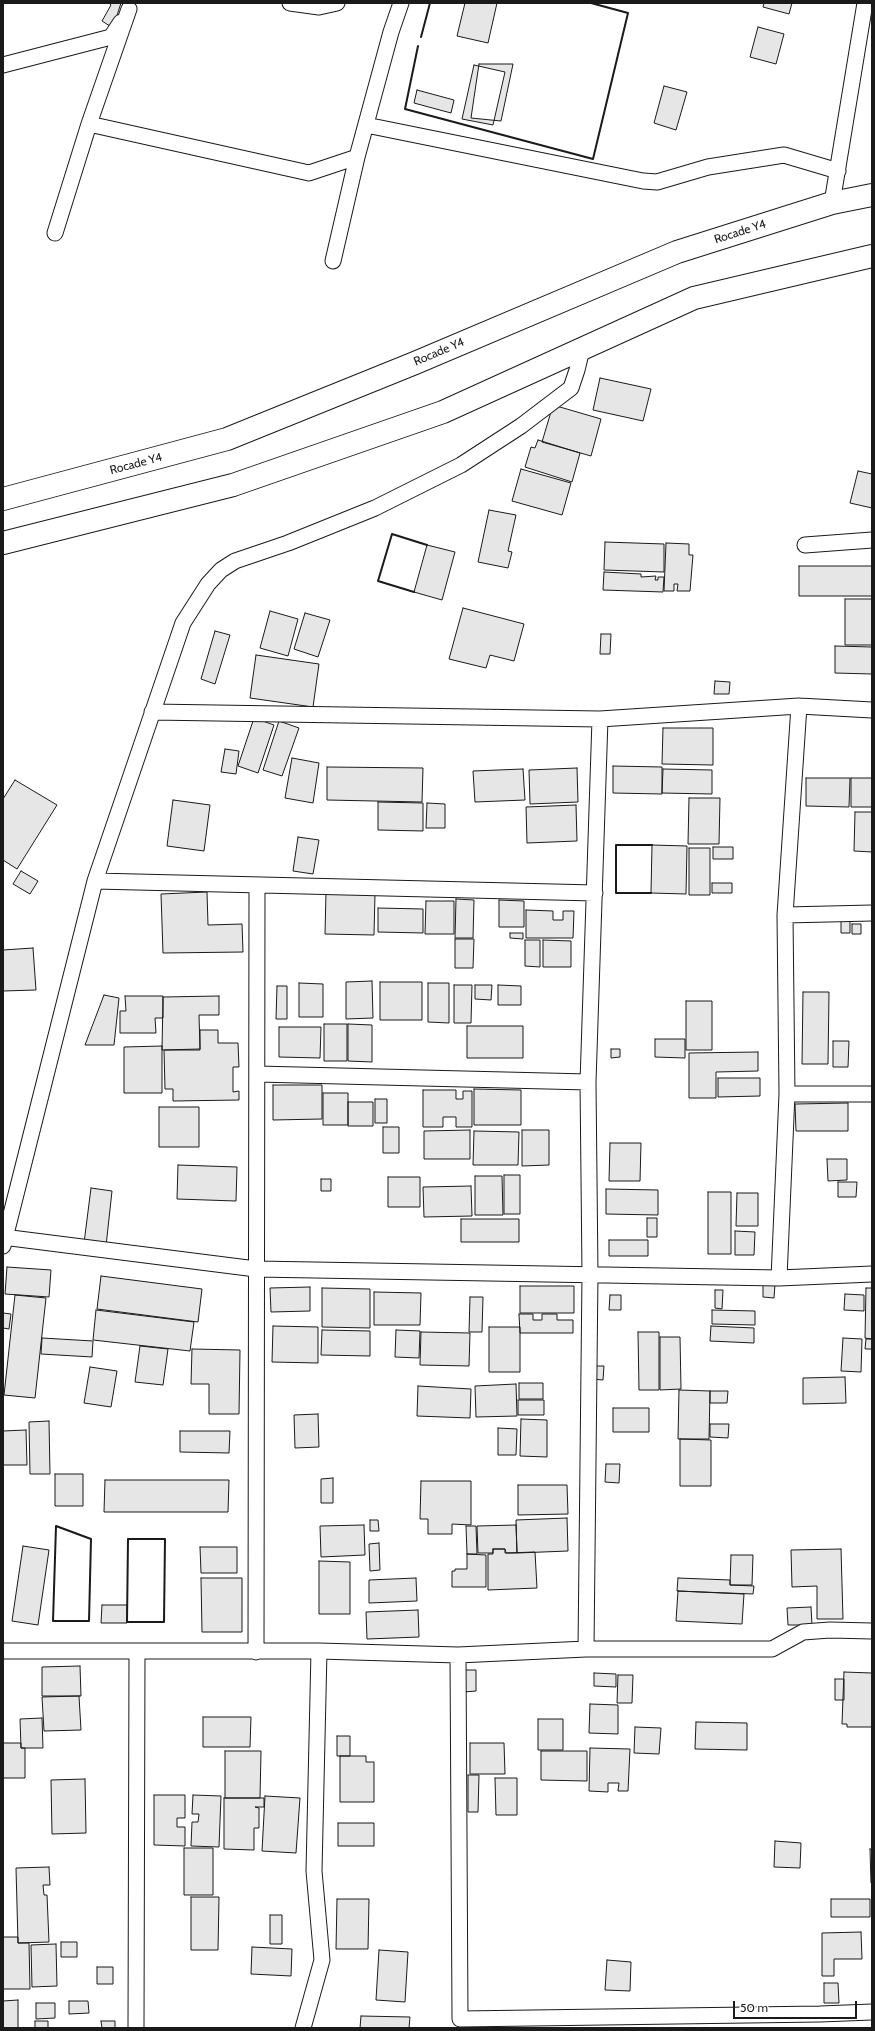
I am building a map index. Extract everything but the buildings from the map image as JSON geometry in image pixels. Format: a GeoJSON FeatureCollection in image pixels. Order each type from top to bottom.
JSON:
{"type":"FeatureCollection","features":[{"type":"Feature","properties":{"kind":"highway","name":"Rocade Y4"},"geometry":{"type":"LineString","coordinates":[[3,499],[227,439],[416,363],[677,252],[832,203],[872,196]]}},
{"type":"Feature","properties":{"kind":"highway"},"geometry":{"type":"LineString","coordinates":[[3,543],[233,485],[442,412],[694,298],[872,256]]}},
{"type":"Feature","properties":{"kind":"street"},"geometry":{"type":"LineString","coordinates":[[290,3],[319,7],[337,3]]}},
{"type":"Feature","properties":{"kind":"street"},"geometry":{"type":"LineString","coordinates":[[333,261],[357,157],[391,32],[401,3]]}},
{"type":"Feature","properties":{"kind":"street"},"geometry":{"type":"LineString","coordinates":[[832,203],[865,3]]}},
{"type":"Feature","properties":{"kind":"street"},"geometry":{"type":"LineString","coordinates":[[3,65],[111,36],[131,6]]}},
{"type":"Feature","properties":{"kind":"street"},"geometry":{"type":"LineString","coordinates":[[55,233],[89,124],[131,6]]}},
{"type":"Feature","properties":{"kind":"street"},"geometry":{"type":"LineString","coordinates":[[89,124],[309,173],[357,157]]}},
{"type":"Feature","properties":{"kind":"street"},"geometry":{"type":"LineString","coordinates":[[366,125],[643,181],[657,182],[708,166],[784,155],[838,171]]}},
{"type":"Feature","properties":{"kind":"street"},"geometry":{"type":"LineString","coordinates":[[582,349],[571,388],[545,409],[461,465],[375,508],[288,543],[235,561],[221,570],[208,584],[183,623],[95,880],[4,1240],[256,1269],[779,1278],[872,1274]]}},
{"type":"Feature","properties":{"kind":"street"},"geometry":{"type":"LineString","coordinates":[[804,545],[872,540]]}},
{"type":"Feature","properties":{"kind":"street"},"geometry":{"type":"LineString","coordinates":[[152,712],[600,719],[799,706],[872,710]]}},
{"type":"Feature","properties":{"kind":"street"},"geometry":{"type":"LineString","coordinates":[[779,1278],[787,1094],[785,915],[799,706]]}},
{"type":"Feature","properties":{"kind":"street"},"geometry":{"type":"LineString","coordinates":[[586,1649],[590,1274],[588,1082],[600,719]]}},
{"type":"Feature","properties":{"kind":"street"},"geometry":{"type":"LineString","coordinates":[[95,880],[257,886],[595,893]]}},
{"type":"Feature","properties":{"kind":"street"},"geometry":{"type":"LineString","coordinates":[[256,1652],[257,886]]}},
{"type":"Feature","properties":{"kind":"street"},"geometry":{"type":"LineString","coordinates":[[785,915],[872,913]]}},
{"type":"Feature","properties":{"kind":"street"},"geometry":{"type":"LineString","coordinates":[[257,1074],[588,1082]]}},
{"type":"Feature","properties":{"kind":"street"},"geometry":{"type":"LineString","coordinates":[[787,1094],[872,1094]]}},
{"type":"Feature","properties":{"kind":"street"},"geometry":{"type":"LineString","coordinates":[[3,1651],[458,1654],[586,1649],[772,1649],[803,1632],[830,1630],[872,1631]]}},
{"type":"Feature","properties":{"kind":"street"},"geometry":{"type":"LineString","coordinates":[[136,2028],[137,1652]]}},
{"type":"Feature","properties":{"kind":"street"},"geometry":{"type":"LineString","coordinates":[[303,2028],[322,1960],[314,1871],[319,1652]]}},
{"type":"Feature","properties":{"kind":"street"},"geometry":{"type":"LineString","coordinates":[[458,1654],[460,2019],[820,2021],[872,2012]]}},
{"type":"Feature","properties":{"kind":"wall"},"geometry":{"type":"LineString","coordinates":[[421,37],[430,3]]}},
{"type":"Feature","properties":{"kind":"wall"},"geometry":{"type":"LineString","coordinates":[[418,46],[405,109],[593,159],[628,13],[591,3]]}},
{"type":"Feature","properties":{"kind":"wall"},"geometry":{"type":"LineString","coordinates":[[414,592],[378,581],[392,534],[427,545]]}},
{"type":"Feature","properties":{"kind":"wall"},"geometry":{"type":"LineString","coordinates":[[651,893],[616,893],[616,845],[652,845]]}},
{"type":"Feature","properties":{"kind":"wall"},"geometry":{"type":"LineString","coordinates":[[56,1526],[91,1539],[89,1621],[53,1621],[56,1526]]}},
{"type":"Feature","properties":{"kind":"wall"},"geometry":{"type":"LineString","coordinates":[[128,1539],[165,1539],[164,1622],[127,1622],[128,1539]]}}]}
